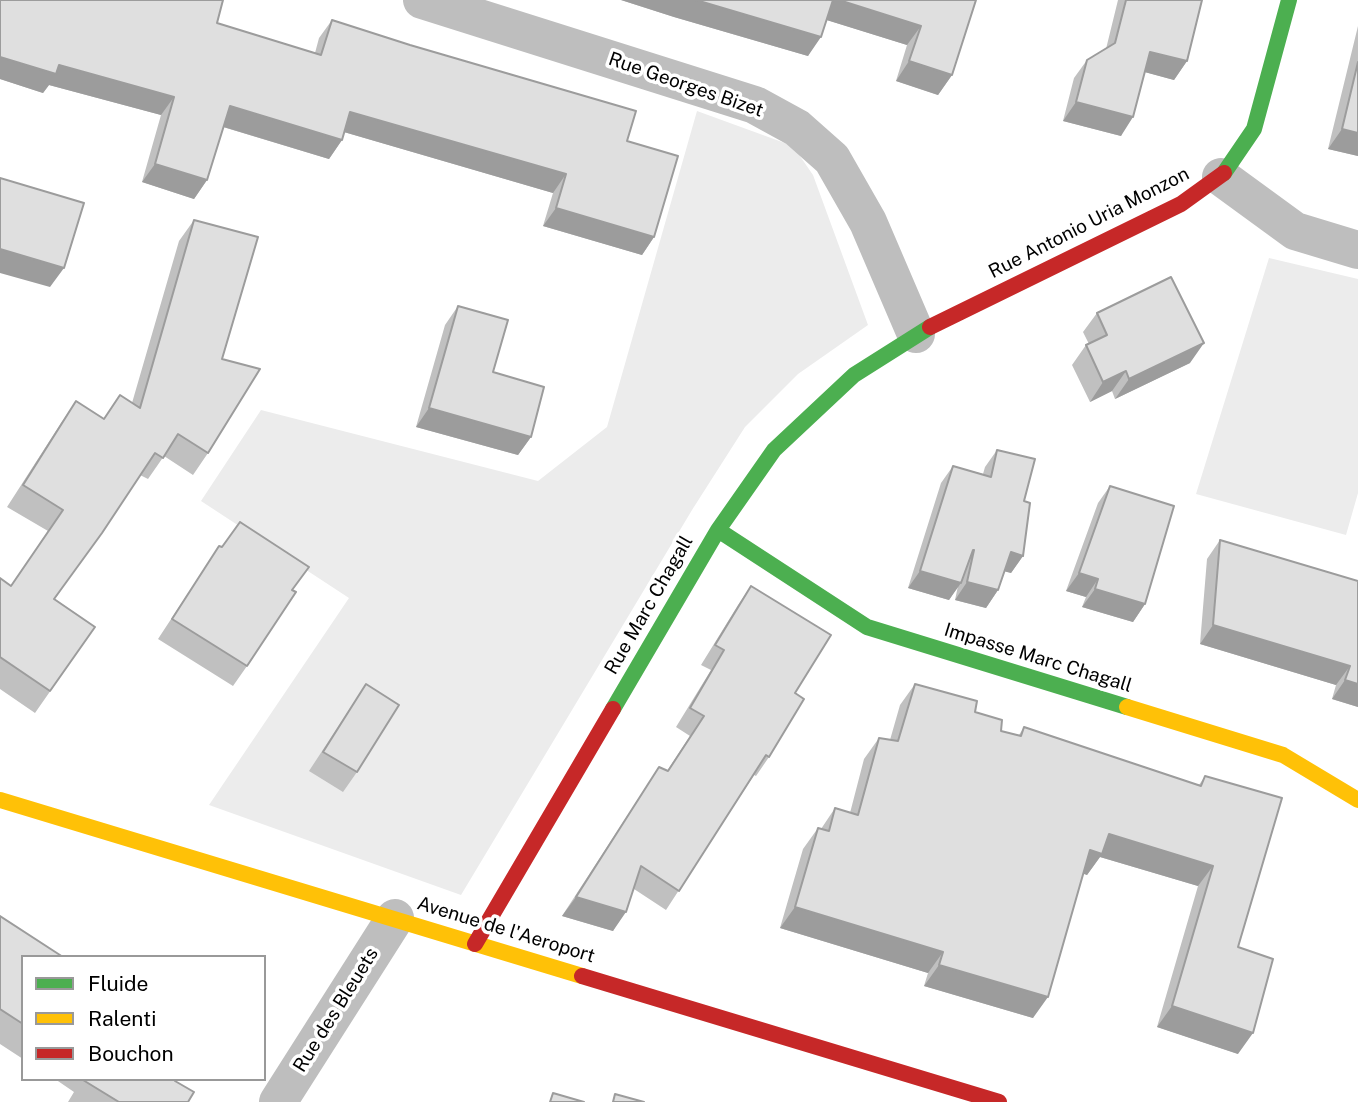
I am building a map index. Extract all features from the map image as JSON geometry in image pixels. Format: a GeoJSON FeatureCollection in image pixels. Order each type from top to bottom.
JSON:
{"type":"FeatureCollection","features":[{"type":"Feature","properties":{"kind":"street","name":"Rue Georges Bizet"},"geometry":{"type":"LineString","coordinates":[[422,0],[755,105],[797,128],[832,159],[850,190],[868,222],[916,334]]}},
{"type":"Feature","properties":{"kind":"street","name":"Rue Antonio Uria Monzon"},"geometry":{"type":"LineString","coordinates":[[916,334],[1181,204],[1221,177],[1254,129],[1289,0]]}},
{"type":"Feature","properties":{"kind":"street"},"geometry":{"type":"LineString","coordinates":[[1221,177],[1295,231],[1358,250]]}},
{"type":"Feature","properties":{"kind":"street","name":"Rue Marc Chagall"},"geometry":{"type":"LineString","coordinates":[[475,944],[718,530],[775,450],[854,375],[916,334]]}},
{"type":"Feature","properties":{"kind":"street","name":"Impasse Marc Chagall"},"geometry":{"type":"LineString","coordinates":[[718,530],[867,627],[1283,755],[1358,800]]}},
{"type":"Feature","properties":{"kind":"street","name":"Avenue de l'Aeroport"},"geometry":{"type":"LineString","coordinates":[[0,800],[999,1102]]}},
{"type":"Feature","properties":{"kind":"street","name":"Rue des Bleuets"},"geometry":{"type":"LineString","coordinates":[[278,1102],[395,918]]}},
{"type":"Feature","properties":{"kind":"shaded area"},"geometry":{"type":"Polygon","coordinates":[[[697,111],[793,146],[813,175],[868,325],[798,374],[745,427],[692,510],[461,895],[209,805],[349,598],[201,501],[261,410],[538,481],[607,427],[697,111]]]}},
{"type":"Feature","properties":{"kind":"shaded area"},"geometry":{"type":"Polygon","coordinates":[[[1269,258],[1358,279],[1358,493],[1346,535],[1196,494],[1269,258]]]}},
{"type":"Feature","properties":{"kind":"building"},"geometry":{"type":"Polygon","coordinates":[[[0,0],[223,0],[217,23],[321,55],[332,20],[636,111],[627,141],[678,156],[654,237],[556,208],[566,174],[350,112],[342,140],[230,106],[207,180],[155,164],[174,97],[59,65],[56,74],[0,57],[0,0]]]}},
{"type":"Feature","properties":{"kind":"building"},"geometry":{"type":"Polygon","coordinates":[[[696,0],[833,0],[821,37],[696,0]]]}},
{"type":"Feature","properties":{"kind":"building"},"geometry":{"type":"Polygon","coordinates":[[[839,0],[976,0],[952,75],[909,61],[921,26],[839,0]]]}},
{"type":"Feature","properties":{"kind":"building"},"geometry":{"type":"Polygon","coordinates":[[[1126,0],[1202,0],[1187,61],[1150,52],[1133,117],[1076,102],[1087,60],[1115,43],[1126,0]]]}},
{"type":"Feature","properties":{"kind":"building"},"geometry":{"type":"Polygon","coordinates":[[[1358,62],[1358,133],[1342,129],[1358,62]]]}},
{"type":"Feature","properties":{"kind":"building"},"geometry":{"type":"Polygon","coordinates":[[[0,178],[84,203],[64,268],[0,249],[0,178]]]}},
{"type":"Feature","properties":{"kind":"building"},"geometry":{"type":"Polygon","coordinates":[[[194,220],[258,237],[222,359],[260,369],[208,453],[178,434],[163,458],[155,453],[54,599],[95,627],[50,691],[0,657],[0,578],[11,586],[63,510],[23,485],[76,401],[104,419],[120,395],[140,408],[194,220]]]}},
{"type":"Feature","properties":{"kind":"building"},"geometry":{"type":"Polygon","coordinates":[[[1171,277],[1204,343],[1129,379],[1126,371],[1103,382],[1086,345],[1107,335],[1097,313],[1171,277]]]}},
{"type":"Feature","properties":{"kind":"building"},"geometry":{"type":"Polygon","coordinates":[[[458,306],[508,320],[493,372],[544,387],[531,437],[429,408],[458,306]]]}},
{"type":"Feature","properties":{"kind":"building"},"geometry":{"type":"Polygon","coordinates":[[[997,450],[1035,459],[1024,501],[1030,503],[1023,556],[1011,552],[998,590],[967,582],[974,550],[961,583],[920,571],[953,466],[991,477],[997,450]]]}},
{"type":"Feature","properties":{"kind":"building"},"geometry":{"type":"Polygon","coordinates":[[[1110,486],[1174,506],[1145,604],[1095,589],[1098,579],[1079,573],[1110,486]]]}},
{"type":"Feature","properties":{"kind":"building"},"geometry":{"type":"Polygon","coordinates":[[[240,522],[309,567],[292,590],[296,592],[247,666],[172,619],[219,546],[222,547],[240,522]]]}},
{"type":"Feature","properties":{"kind":"building"},"geometry":{"type":"Polygon","coordinates":[[[1220,540],[1358,581],[1358,684],[1345,680],[1350,666],[1213,625],[1220,540]]]}},
{"type":"Feature","properties":{"kind":"building"},"geometry":{"type":"Polygon","coordinates":[[[751,586],[831,635],[795,693],[804,699],[769,757],[766,755],[679,891],[641,866],[626,912],[576,897],[659,767],[668,771],[704,716],[690,708],[724,650],[715,645],[751,586]]]}},
{"type":"Feature","properties":{"kind":"building"},"geometry":{"type":"Polygon","coordinates":[[[366,684],[399,705],[357,772],[323,752],[366,684]]]}},
{"type":"Feature","properties":{"kind":"building"},"geometry":{"type":"Polygon","coordinates":[[[915,684],[977,701],[975,712],[1002,720],[1001,731],[1021,736],[1024,727],[1201,786],[1205,776],[1282,798],[1238,947],[1273,959],[1253,1033],[1172,1006],[1213,866],[1109,834],[1102,854],[1090,850],[1048,997],[939,965],[943,952],[795,907],[818,828],[829,831],[835,808],[858,815],[879,738],[898,741],[915,684]]]}},
{"type":"Feature","properties":{"kind":"building"},"geometry":{"type":"Polygon","coordinates":[[[0,916],[60,955],[21,955],[21,1023],[0,1009],[0,916]]]}},
{"type":"Feature","properties":{"kind":"building"},"geometry":{"type":"Polygon","coordinates":[[[85,1081],[175,1081],[194,1092],[188,1102],[119,1102],[85,1081]]]}},
{"type":"Feature","properties":{"kind":"building"},"geometry":{"type":"Polygon","coordinates":[[[553,1093],[584,1102],[550,1102],[553,1093]]]}},
{"type":"Feature","properties":{"kind":"building"},"geometry":{"type":"Polygon","coordinates":[[[615,1094],[644,1102],[613,1102],[615,1094]]]}},
{"type":"Feature","properties":{"kind":"traffic: fast"},"geometry":{"type":"LineString","coordinates":[[1224,173],[1254,129],[1289,0]]}},
{"type":"Feature","properties":{"kind":"traffic: fast"},"geometry":{"type":"LineString","coordinates":[[613,709],[718,530],[774,450],[854,375],[930,327]]}},
{"type":"Feature","properties":{"kind":"traffic: fast"},"geometry":{"type":"LineString","coordinates":[[718,530],[867,627],[1127,707]]}},
{"type":"Feature","properties":{"kind":"traffic: slow"},"geometry":{"type":"LineString","coordinates":[[1127,707],[1283,755],[1358,800]]}},
{"type":"Feature","properties":{"kind":"traffic: slow"},"geometry":{"type":"LineString","coordinates":[[0,800],[582,976]]}},
{"type":"Feature","properties":{"kind":"traffic: jam"},"geometry":{"type":"LineString","coordinates":[[930,327],[1181,204],[1224,173]]}},
{"type":"Feature","properties":{"kind":"traffic: jam"},"geometry":{"type":"LineString","coordinates":[[475,944],[613,709]]}},
{"type":"Feature","properties":{"kind":"traffic: jam"},"geometry":{"type":"LineString","coordinates":[[582,976],[999,1102]]}}]}
